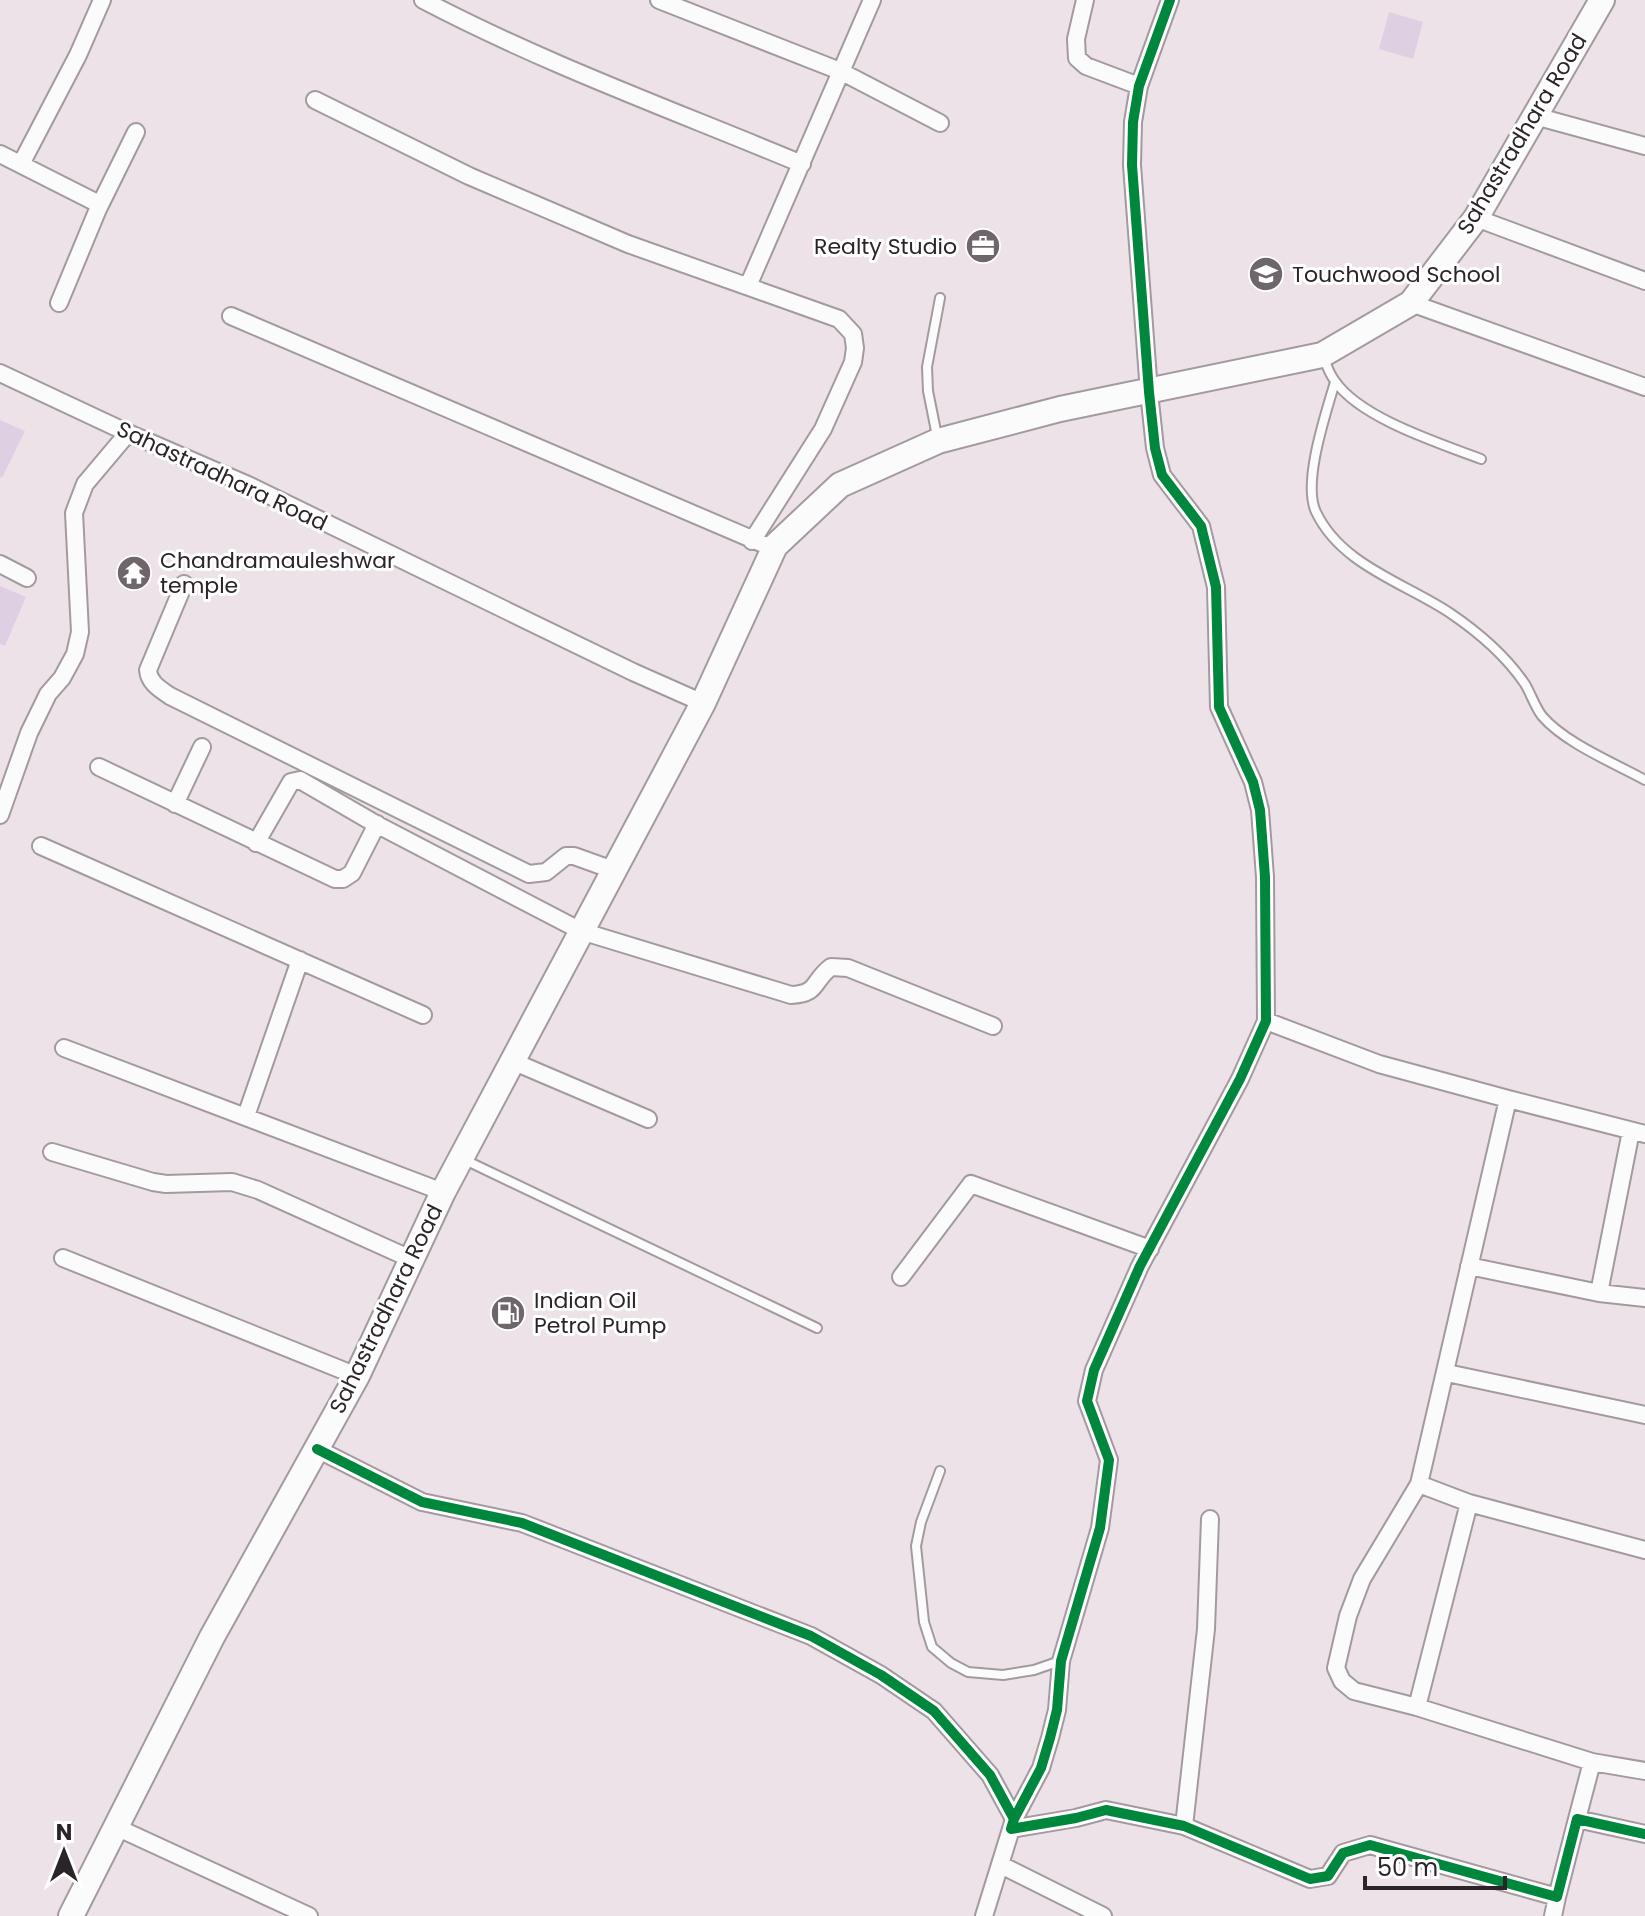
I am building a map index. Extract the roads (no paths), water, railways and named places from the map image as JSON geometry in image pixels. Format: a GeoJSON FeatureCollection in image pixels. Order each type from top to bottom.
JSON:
{"type":"FeatureCollection","features":[{"type":"Feature","properties":{"kind":"main road","name":"Sahastradhara Road"},"geometry":{"type":"LineString","coordinates":[[71,1916],[212,1637],[357,1376],[460,1158],[703,703],[763,544],[840,485],[938,441],[1060,409],[1322,355],[1411,303],[1476,218],[1602,0]]}},
{"type":"Feature","properties":{"kind":"street"},"geometry":{"type":"LineString","coordinates":[[21,164],[78,55],[102,0]]}},
{"type":"Feature","properties":{"kind":"street"},"geometry":{"type":"LineString","coordinates":[[423,0],[474,26],[651,103],[802,164]]}},
{"type":"Feature","properties":{"kind":"street"},"geometry":{"type":"LineString","coordinates":[[659,0],[840,71],[940,123]]}},
{"type":"Feature","properties":{"kind":"street"},"geometry":{"type":"LineString","coordinates":[[748,286],[872,0]]}},
{"type":"Feature","properties":{"kind":"street"},"geometry":{"type":"LineString","coordinates":[[1085,0],[1076,39],[1077,58],[1086,66],[1139,86]]}},
{"type":"Feature","properties":{"kind":"street"},"geometry":{"type":"LineString","coordinates":[[984,1916],[1012,1824],[1041,1768],[1050,1738],[1057,1710],[1061,1661],[1100,1528],[1109,1460],[1087,1401],[1094,1370],[1150,1249],[1240,1079],[1266,1021],[1265,877],[1260,810],[1253,782],[1219,707],[1216,587],[1201,526],[1162,475],[1155,448],[1149,392],[1132,165],[1133,122],[1139,86],[1170,0]]}},
{"type":"Feature","properties":{"kind":"street"},"geometry":{"type":"LineString","coordinates":[[231,316],[763,544],[823,429],[853,362],[855,348],[850,328],[839,319],[599,232],[469,176],[315,100]]}},
{"type":"Feature","properties":{"kind":"street"},"geometry":{"type":"LineString","coordinates":[[1535,116],[1645,146]]}},
{"type":"Feature","properties":{"kind":"street"},"geometry":{"type":"LineString","coordinates":[[59,303],[98,209],[136,132]]}},
{"type":"Feature","properties":{"kind":"street"},"geometry":{"type":"LineString","coordinates":[[0,154],[94,200],[98,209]]}},
{"type":"Feature","properties":{"kind":"street"},"geometry":{"type":"LineString","coordinates":[[1476,218],[1645,281]]}},
{"type":"Feature","properties":{"kind":"street"},"geometry":{"type":"LineString","coordinates":[[1411,303],[1645,387]]}},
{"type":"Feature","properties":{"kind":"street","name":"Sahastradhara Road"},"geometry":{"type":"LineString","coordinates":[[0,373],[248,485],[703,703]]}},
{"type":"Feature","properties":{"kind":"street"},"geometry":{"type":"LineString","coordinates":[[0,815],[29,733],[48,694],[62,678],[75,654],[80,632],[74,513],[85,484],[128,433]]}},
{"type":"Feature","properties":{"kind":"street"},"geometry":{"type":"LineString","coordinates":[[0,564],[27,578]]}},
{"type":"Feature","properties":{"kind":"street"},"geometry":{"type":"LineString","coordinates":[[184,584],[148,670],[156,686],[170,696],[529,874],[546,872],[566,856],[613,870]]}},
{"type":"Feature","properties":{"kind":"street"},"geometry":{"type":"LineString","coordinates":[[175,804],[202,747]]}},
{"type":"Feature","properties":{"kind":"street"},"geometry":{"type":"LineString","coordinates":[[99,767],[328,877],[343,879],[352,873],[377,824]]}},
{"type":"Feature","properties":{"kind":"street"},"geometry":{"type":"LineString","coordinates":[[256,843],[294,781],[303,781],[377,824],[581,931],[791,995],[805,995],[813,990],[831,967],[848,968],[993,1026]]}},
{"type":"Feature","properties":{"kind":"street"},"geometry":{"type":"LineString","coordinates":[[41,846],[423,1015]]}},
{"type":"Feature","properties":{"kind":"street"},"geometry":{"type":"LineString","coordinates":[[246,1116],[300,960]]}},
{"type":"Feature","properties":{"kind":"street"},"geometry":{"type":"LineString","coordinates":[[1266,1021],[1379,1064],[1638,1133],[1599,1293]]}},
{"type":"Feature","properties":{"kind":"street"},"geometry":{"type":"LineString","coordinates":[[64,1048],[443,1192]]}},
{"type":"Feature","properties":{"kind":"street"},"geometry":{"type":"LineString","coordinates":[[512,1061],[648,1119]]}},
{"type":"Feature","properties":{"kind":"street"},"geometry":{"type":"LineString","coordinates":[[1508,1099],[1419,1484],[1362,1579],[1348,1616],[1336,1668],[1342,1681],[1354,1691],[1417,1707],[1592,1762],[1645,1771]]}},
{"type":"Feature","properties":{"kind":"street"},"geometry":{"type":"LineString","coordinates":[[52,1152],[153,1182],[232,1182],[411,1259]]}},
{"type":"Feature","properties":{"kind":"street"},"geometry":{"type":"LineString","coordinates":[[901,1277],[971,1184],[1150,1249]]}},
{"type":"Feature","properties":{"kind":"street"},"geometry":{"type":"LineString","coordinates":[[63,1258],[357,1376]]}},
{"type":"Feature","properties":{"kind":"street"},"geometry":{"type":"LineString","coordinates":[[1469,1266],[1599,1293],[1645,1298]]}},
{"type":"Feature","properties":{"kind":"street"},"geometry":{"type":"LineString","coordinates":[[1447,1373],[1645,1415]]}},
{"type":"Feature","properties":{"kind":"street"},"geometry":{"type":"LineString","coordinates":[[317,1449],[422,1502],[522,1523],[598,1550],[811,1636],[881,1675],[934,1711],[990,1775],[1012,1824]]}},
{"type":"Feature","properties":{"kind":"street"},"geometry":{"type":"LineString","coordinates":[[1419,1484],[1469,1503],[1645,1550]]}},
{"type":"Feature","properties":{"kind":"street"},"geometry":{"type":"LineString","coordinates":[[1417,1707],[1469,1503]]}},
{"type":"Feature","properties":{"kind":"street"},"geometry":{"type":"LineString","coordinates":[[1184,1826],[1206,1629],[1210,1519]]}},
{"type":"Feature","properties":{"kind":"street"},"geometry":{"type":"LineString","coordinates":[[1553,1916],[1592,1762]]}},
{"type":"Feature","properties":{"kind":"street"},"geometry":{"type":"LineString","coordinates":[[1012,1824],[1076,1818],[1106,1810],[1184,1826],[1310,1879],[1328,1876],[1343,1853],[1370,1845],[1557,1897]]}},
{"type":"Feature","properties":{"kind":"street"},"geometry":{"type":"LineString","coordinates":[[1577,1819],[1645,1834]]}},
{"type":"Feature","properties":{"kind":"street"},"geometry":{"type":"LineString","coordinates":[[116,1827],[309,1916]]}},
{"type":"Feature","properties":{"kind":"street"},"geometry":{"type":"LineString","coordinates":[[1001,1865],[1103,1916]]}},
{"type":"Feature","properties":{"kind":"lane"},"geometry":{"type":"LineString","coordinates":[[938,441],[928,391],[927,367],[940,298]]}},
{"type":"Feature","properties":{"kind":"lane"},"geometry":{"type":"LineString","coordinates":[[1322,355],[1335,382],[1355,402],[1414,434],[1481,459]]}},
{"type":"Feature","properties":{"kind":"lane"},"geometry":{"type":"LineString","coordinates":[[1335,382],[1318,444],[1312,489],[1315,511],[1333,536],[1362,562],[1451,614],[1498,651],[1524,683],[1541,715],[1559,731],[1645,780]]}},
{"type":"Feature","properties":{"kind":"lane"},"geometry":{"type":"LineString","coordinates":[[460,1158],[817,1328]]}},
{"type":"Feature","properties":{"kind":"lane"},"geometry":{"type":"LineString","coordinates":[[940,1471],[921,1522],[916,1546],[924,1622],[932,1647],[968,1672],[1003,1675],[1034,1670],[1061,1661]]}},
{"type":"Feature","properties":{"kind":"place","name":"Realty Studio"},"geometry":{"type":"Point","coordinates":[983,246]}},
{"type":"Feature","properties":{"kind":"place","name":"Touchwood School"},"geometry":{"type":"Point","coordinates":[1266,274]}},
{"type":"Feature","properties":{"kind":"place","name":"Chandramauleshwar temple"},"geometry":{"type":"Point","coordinates":[134,573]}},
{"type":"Feature","properties":{"kind":"place","name":"Indian Oil Petrol Pump"},"geometry":{"type":"Point","coordinates":[508,1313]}}]}
